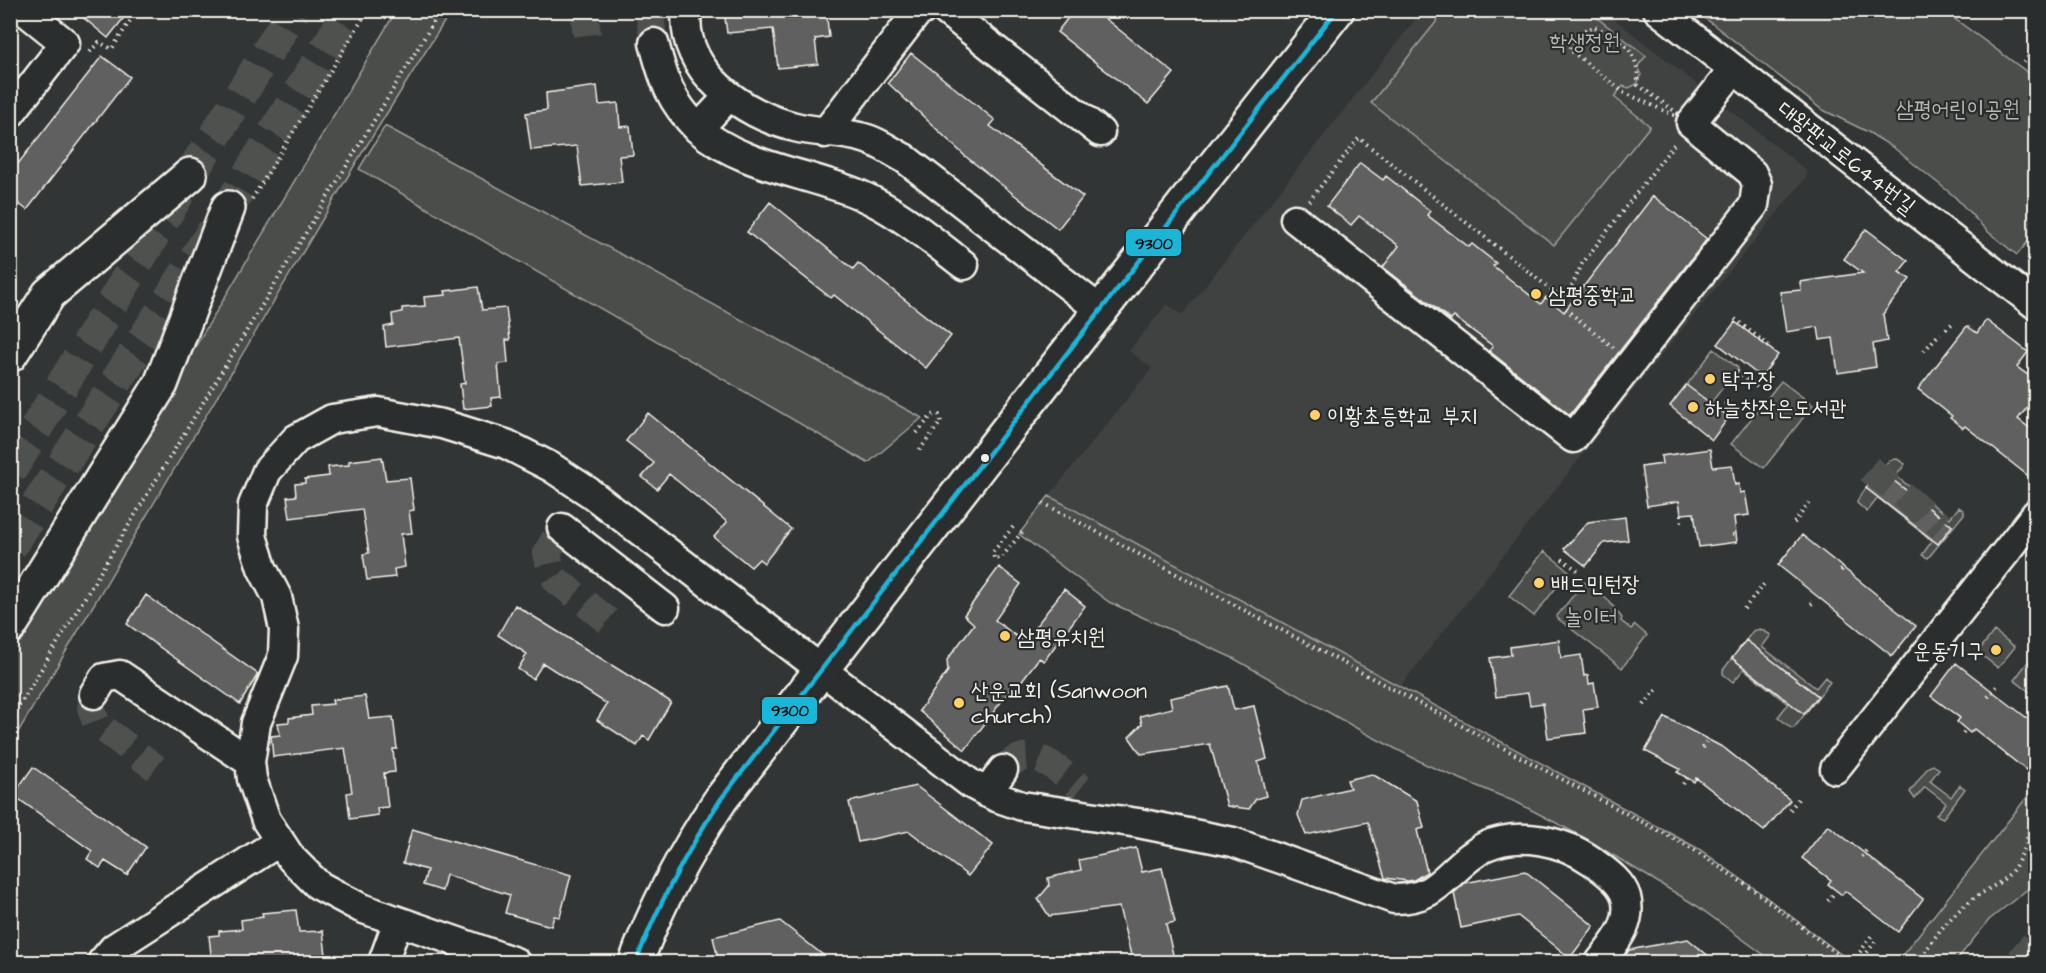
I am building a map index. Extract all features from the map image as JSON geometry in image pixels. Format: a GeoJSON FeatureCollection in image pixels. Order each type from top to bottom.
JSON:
{"type":"FeatureCollection","features":[{"type":"Feature","properties":{"kind":"main road"},"geometry":{"type":"LineString","coordinates":[[636,963],[659,904],[700,829],[727,790],[1336,10]]}},
{"type":"Feature","properties":{"kind":"main road"},"geometry":{"type":"LineString","coordinates":[[10,355],[50,294],[190,175]]}},
{"type":"Feature","properties":{"kind":"main road"},"geometry":{"type":"LineString","coordinates":[[10,626],[161,384],[228,208]]}},
{"type":"Feature","properties":{"kind":"street"},"geometry":{"type":"LineString","coordinates":[[10,114],[65,43],[24,10]]}},
{"type":"Feature","properties":{"kind":"street"},"geometry":{"type":"LineString","coordinates":[[687,10],[689,43],[700,63],[719,87],[741,105],[766,119],[795,128],[825,133],[845,133],[870,140],[904,158],[1100,310]]}},
{"type":"Feature","properties":{"kind":"street"},"geometry":{"type":"LineString","coordinates":[[825,133],[916,14],[923,10]]}},
{"type":"Feature","properties":{"kind":"street"},"geometry":{"type":"LineString","coordinates":[[945,10],[1100,132]]}},
{"type":"Feature","properties":{"kind":"street","name":"대왕판교로644번길"},"geometry":{"type":"LineString","coordinates":[[1658,10],[2036,304]]}},
{"type":"Feature","properties":{"kind":"street"},"geometry":{"type":"LineString","coordinates":[[654,43],[669,92],[678,107],[712,141],[748,159],[829,183],[885,207],[964,265]]}},
{"type":"Feature","properties":{"kind":"street"},"geometry":{"type":"LineString","coordinates":[[1295,219],[1573,438],[1751,210],[1756,200],[1757,184],[1752,173],[1691,123],[1734,69]]}},
{"type":"Feature","properties":{"kind":"street"},"geometry":{"type":"LineString","coordinates":[[698,129],[729,96]]}},
{"type":"Feature","properties":{"kind":"street"},"geometry":{"type":"LineString","coordinates":[[515,963],[362,908],[318,885],[291,858],[266,820],[252,779],[250,762],[256,723],[283,656],[284,629],[277,597],[262,568],[252,536],[253,505],[267,471],[296,439],[332,419],[378,412],[442,424],[506,444],[551,467],[589,492],[954,771],[995,782],[1022,806],[1138,823],[1233,842],[1394,899],[1410,899],[1431,892],[1464,862],[1486,846],[1510,840],[1537,840],[1562,846],[1585,856],[1602,869],[1618,882],[1625,895],[1629,914],[1624,928],[1600,963]]}},
{"type":"Feature","properties":{"kind":"street"},"geometry":{"type":"LineString","coordinates":[[589,492],[559,533],[665,608]]}},
{"type":"Feature","properties":{"kind":"street"},"geometry":{"type":"LineString","coordinates":[[1835,769],[2036,514]]}},
{"type":"Feature","properties":{"kind":"street"},"geometry":{"type":"LineString","coordinates":[[94,694],[104,678],[120,675],[250,762]]}},
{"type":"Feature","properties":{"kind":"street"},"geometry":{"type":"LineString","coordinates":[[102,963],[114,948],[280,841]]}},
{"type":"Feature","properties":{"kind":"street"},"geometry":{"type":"LineString","coordinates":[[382,963],[398,921]]}},
{"type":"Feature","properties":{"kind":"path"},"geometry":{"type":"LineString","coordinates":[[10,721],[441,10]]}},
{"type":"Feature","properties":{"kind":"path"},"geometry":{"type":"LineString","coordinates":[[1595,27],[1612,35],[1631,50],[1637,67],[1638,85],[1691,123],[1623,92],[1569,50],[1584,30],[1595,27]]}},
{"type":"Feature","properties":{"kind":"path"},"geometry":{"type":"LineString","coordinates":[[2024,63],[2036,46]]}},
{"type":"Feature","properties":{"kind":"path"},"geometry":{"type":"LineString","coordinates":[[1562,298],[1572,286],[1582,264],[1691,123]]}},
{"type":"Feature","properties":{"kind":"path"},"geometry":{"type":"LineString","coordinates":[[1295,219],[1359,138],[1562,298],[1564,308],[1632,362]]}},
{"type":"Feature","properties":{"kind":"path"},"geometry":{"type":"LineString","coordinates":[[1735,319],[1769,346]]}},
{"type":"Feature","properties":{"kind":"path"},"geometry":{"type":"LineString","coordinates":[[1946,329],[1954,322]]}},
{"type":"Feature","properties":{"kind":"path"},"geometry":{"type":"LineString","coordinates":[[1924,351],[1940,333]]}},
{"type":"Feature","properties":{"kind":"path"},"geometry":{"type":"LineString","coordinates":[[1737,371],[1757,387]]}},
{"type":"Feature","properties":{"kind":"path"},"geometry":{"type":"LineString","coordinates":[[1725,405],[1729,400]]}},
{"type":"Feature","properties":{"kind":"path"},"geometry":{"type":"LineString","coordinates":[[917,433],[932,415],[939,415],[941,422],[918,452]]}},
{"type":"Feature","properties":{"kind":"path"},"geometry":{"type":"LineString","coordinates":[[1043,502],[1693,849],[1755,891],[1848,963]]}},
{"type":"Feature","properties":{"kind":"path"},"geometry":{"type":"LineString","coordinates":[[1794,523],[1810,502]]}},
{"type":"Feature","properties":{"kind":"path"},"geometry":{"type":"LineString","coordinates":[[1681,514],[1681,522]]}},
{"type":"Feature","properties":{"kind":"path"},"geometry":{"type":"LineString","coordinates":[[1013,527],[993,552],[994,559],[1001,558],[1023,531]]}},
{"type":"Feature","properties":{"kind":"path"},"geometry":{"type":"LineString","coordinates":[[1562,559],[1581,573]]}},
{"type":"Feature","properties":{"kind":"path"},"geometry":{"type":"LineString","coordinates":[[1744,609],[1764,584]]}},
{"type":"Feature","properties":{"kind":"path"},"geometry":{"type":"LineString","coordinates":[[1988,697],[1998,685]]}},
{"type":"Feature","properties":{"kind":"path"},"geometry":{"type":"LineString","coordinates":[[1644,705],[1658,688]]}},
{"type":"Feature","properties":{"kind":"path"},"geometry":{"type":"LineString","coordinates":[[1703,748],[1706,742]]}},
{"type":"Feature","properties":{"kind":"path"},"geometry":{"type":"LineString","coordinates":[[1683,784],[1687,778]]}},
{"type":"Feature","properties":{"kind":"path"},"geometry":{"type":"LineString","coordinates":[[1790,810],[1800,798]]}},
{"type":"Feature","properties":{"kind":"path"},"geometry":{"type":"LineString","coordinates":[[1918,963],[1932,940],[1956,913],[2009,873],[2022,854],[2036,816]]}},
{"type":"Feature","properties":{"kind":"path"},"geometry":{"type":"LineString","coordinates":[[1862,857],[1867,849]]}},
{"type":"Feature","properties":{"kind":"path"},"geometry":{"type":"LineString","coordinates":[[1828,901],[1835,892]]}},
{"type":"Feature","properties":{"kind":"path"},"geometry":{"type":"LineString","coordinates":[[1853,963],[1872,935]]}},
{"type":"Feature","properties":{"kind":"path"},"geometry":{"type":"LineString","coordinates":[[1860,963],[1877,939]]}},
{"type":"Feature","properties":{"kind":"shaded area"},"geometry":{"type":"Polygon","coordinates":[[[1422,11],[1604,11],[1805,169],[1807,173],[1399,688],[1049,496],[1152,368],[1129,351],[1167,304],[1182,315],[1422,11]]]}},
{"type":"Feature","properties":{"kind":"green space"},"geometry":{"type":"Polygon","coordinates":[[[396,11],[451,11],[357,161],[11,744],[11,655],[396,11]]]}},
{"type":"Feature","properties":{"kind":"green space","name":"학생정원"},"geometry":{"type":"Polygon","coordinates":[[[1445,11],[1588,11],[1646,56],[1638,66],[1641,75],[1637,84],[1629,88],[1623,86],[1614,97],[1650,126],[1554,245],[1371,103],[1445,11]]]}},
{"type":"Feature","properties":{"kind":"green space","name":"삼평어린이공원"},"geometry":{"type":"Polygon","coordinates":[[[1696,11],[1944,11],[2035,78],[2035,233],[2017,255],[1987,231],[1954,196],[1894,148],[1868,132],[1821,109],[1696,11]]]}},
{"type":"Feature","properties":{"kind":"green space"},"geometry":{"type":"Polygon","coordinates":[[[385,126],[922,418],[868,463],[359,169],[385,126]]]}},
{"type":"Feature","properties":{"kind":"green space","name":"탁구장"},"geometry":{"type":"Polygon","coordinates":[[[1714,349],[1738,368],[1707,408],[1683,390],[1714,349]]]}},
{"type":"Feature","properties":{"kind":"green space"},"geometry":{"type":"Polygon","coordinates":[[[1781,381],[1813,405],[1764,468],[1731,444],[1781,381]]]}},
{"type":"Feature","properties":{"kind":"green space"},"geometry":{"type":"Polygon","coordinates":[[[1897,459],[1905,464],[1896,476],[1950,518],[1959,507],[1964,511],[1964,514],[1928,558],[1922,555],[1932,541],[1878,498],[1867,512],[1857,503],[1866,488],[1938,544],[1952,526],[1880,470],[1890,460],[1897,459]]]}},
{"type":"Feature","properties":{"kind":"green space"},"geometry":{"type":"Polygon","coordinates":[[[1049,496],[1699,849],[1851,962],[1774,962],[1697,906],[1583,837],[1518,803],[1427,765],[1365,733],[1233,658],[1109,602],[1019,534],[1049,496]]]}},
{"type":"Feature","properties":{"kind":"green space","name":"배드민턴장"},"geometry":{"type":"Polygon","coordinates":[[[1544,551],[1569,571],[1534,616],[1509,596],[1544,551]]]}},
{"type":"Feature","properties":{"kind":"green space","name":"놀이터"},"geometry":{"type":"Polygon","coordinates":[[[1584,582],[1609,601],[1622,618],[1621,621],[1631,629],[1635,625],[1647,635],[1622,668],[1556,617],[1584,582]]]}},
{"type":"Feature","properties":{"kind":"green space"},"geometry":{"type":"Polygon","coordinates":[[[1760,629],[1771,635],[1762,647],[1816,688],[1825,677],[1830,682],[1794,728],[1778,717],[1788,704],[1744,669],[1733,682],[1723,674],[1723,670],[1732,658],[1804,714],[1818,696],[1746,640],[1753,631],[1760,629]]]}},
{"type":"Feature","properties":{"kind":"green space","name":"운동기구"},"geometry":{"type":"Polygon","coordinates":[[[1994,631],[2015,647],[1998,668],[1978,652],[1994,631]]]}},
{"type":"Feature","properties":{"kind":"green space","name":"운동기구"},"geometry":{"type":"Polygon","coordinates":[[[2031,658],[2035,661],[2035,696],[2014,680],[2031,658]]]}},
{"type":"Feature","properties":{"kind":"green space"},"geometry":{"type":"Polygon","coordinates":[[[1933,765],[1939,769],[1930,781],[1951,797],[1960,785],[1965,789],[1943,818],[1936,815],[1946,803],[1925,787],[1915,799],[1910,792],[1928,767],[1933,765]]]}},
{"type":"Feature","properties":{"kind":"green space"},"geometry":{"type":"Polygon","coordinates":[[[2035,787],[2034,884],[1989,920],[1955,962],[1897,962],[2035,787]]]}},
{"type":"Feature","properties":{"kind":"building"},"geometry":{"type":"Polygon","coordinates":[[[74,10],[130,10],[108,38],[74,10]]]}},
{"type":"Feature","properties":{"kind":"building"},"geometry":{"type":"Polygon","coordinates":[[[724,10],[826,10],[829,37],[815,39],[818,64],[778,68],[773,29],[727,33],[724,10]]]}},
{"type":"Feature","properties":{"kind":"building"},"geometry":{"type":"Polygon","coordinates":[[[1074,10],[1094,10],[1174,73],[1148,104],[1057,32],[1074,10]]]}},
{"type":"Feature","properties":{"kind":"building"},"geometry":{"type":"Polygon","coordinates":[[[911,53],[995,120],[990,126],[1083,197],[1058,229],[965,156],[888,83],[911,53]]]}},
{"type":"Feature","properties":{"kind":"building"},"geometry":{"type":"Polygon","coordinates":[[[102,56],[130,77],[27,210],[10,197],[10,174],[102,56]]]}},
{"type":"Feature","properties":{"kind":"building"},"geometry":{"type":"Polygon","coordinates":[[[597,86],[599,105],[618,103],[620,127],[630,126],[633,155],[619,156],[622,182],[582,186],[577,146],[531,150],[526,113],[547,110],[546,93],[597,86]]]}},
{"type":"Feature","properties":{"kind":"building"},"geometry":{"type":"Polygon","coordinates":[[[1360,163],[1383,180],[1386,176],[1430,211],[1427,215],[1469,247],[1472,244],[1496,263],[1493,266],[1541,304],[1546,297],[1564,312],[1653,196],[1707,239],[1570,415],[1489,351],[1493,346],[1454,317],[1451,320],[1383,267],[1399,246],[1359,216],[1351,225],[1327,206],[1360,163]]]}},
{"type":"Feature","properties":{"kind":"building"},"geometry":{"type":"Polygon","coordinates":[[[770,202],[853,269],[858,263],[951,336],[926,368],[834,295],[831,298],[747,232],[770,202]]]}},
{"type":"Feature","properties":{"kind":"building"},"geometry":{"type":"Polygon","coordinates":[[[1866,229],[1908,261],[1899,272],[1910,279],[1883,314],[1887,341],[1873,344],[1876,367],[1838,373],[1833,338],[1820,340],[1818,327],[1786,332],[1780,292],[1801,290],[1800,282],[1863,273],[1844,259],[1866,229]]]}},
{"type":"Feature","properties":{"kind":"building"},"geometry":{"type":"Polygon","coordinates":[[[478,287],[482,310],[506,308],[510,340],[506,340],[508,363],[498,364],[501,397],[491,398],[492,406],[463,409],[460,384],[465,383],[459,338],[386,347],[384,327],[393,325],[392,314],[402,312],[402,308],[425,306],[424,297],[446,295],[445,291],[478,287]]]}},
{"type":"Feature","properties":{"kind":"building"},"geometry":{"type":"Polygon","coordinates":[[[1986,320],[2028,352],[2017,367],[2036,381],[2036,396],[2018,419],[2036,433],[2036,482],[1965,426],[1963,428],[1950,418],[1952,416],[1918,389],[1967,326],[1977,333],[1986,320]]]}},
{"type":"Feature","properties":{"kind":"building"},"geometry":{"type":"Polygon","coordinates":[[[1735,322],[1778,355],[1761,377],[1718,344],[1735,322]]]}},
{"type":"Feature","properties":{"kind":"building","name":"하늘창작은도서관"},"geometry":{"type":"Polygon","coordinates":[[[1686,385],[1729,417],[1712,440],[1670,406],[1686,385]]]}},
{"type":"Feature","properties":{"kind":"building"},"geometry":{"type":"Polygon","coordinates":[[[648,413],[791,529],[764,563],[759,559],[751,567],[714,537],[727,522],[669,474],[657,489],[642,477],[654,463],[626,441],[648,413]]]}},
{"type":"Feature","properties":{"kind":"building"},"geometry":{"type":"Polygon","coordinates":[[[1710,449],[1713,467],[1732,465],[1735,485],[1739,484],[1740,493],[1745,492],[1749,515],[1734,517],[1737,542],[1699,547],[1694,513],[1681,514],[1679,501],[1647,506],[1641,467],[1662,464],[1661,456],[1710,449]]]}},
{"type":"Feature","properties":{"kind":"building"},"geometry":{"type":"Polygon","coordinates":[[[382,457],[386,480],[410,478],[414,510],[409,511],[412,533],[401,534],[405,567],[394,569],[395,577],[367,580],[363,554],[369,553],[362,509],[290,518],[287,497],[296,496],[295,484],[305,483],[305,479],[329,476],[328,467],[349,465],[349,461],[382,457]]]}},
{"type":"Feature","properties":{"kind":"building"},"geometry":{"type":"Polygon","coordinates":[[[1880,470],[1952,526],[1938,544],[1866,488],[1880,470]]]}},
{"type":"Feature","properties":{"kind":"building"},"geometry":{"type":"Polygon","coordinates":[[[1625,517],[1628,540],[1604,543],[1586,566],[1564,549],[1588,522],[1625,517]]]}},
{"type":"Feature","properties":{"kind":"building"},"geometry":{"type":"Polygon","coordinates":[[[1802,535],[1916,626],[1892,656],[1778,565],[1802,535]]]}},
{"type":"Feature","properties":{"kind":"building"},"geometry":{"type":"Polygon","coordinates":[[[999,567],[1021,584],[995,620],[1024,642],[1064,589],[1085,606],[1044,661],[1039,658],[1013,692],[1010,690],[965,750],[919,711],[948,671],[947,660],[974,624],[964,615],[999,567]]]}},
{"type":"Feature","properties":{"kind":"building"},"geometry":{"type":"Polygon","coordinates":[[[146,595],[258,674],[240,704],[127,624],[146,595]]]}},
{"type":"Feature","properties":{"kind":"building"},"geometry":{"type":"Polygon","coordinates":[[[515,605],[671,702],[649,740],[643,736],[637,746],[597,720],[607,704],[543,663],[533,679],[518,669],[527,654],[498,635],[515,605]]]}},
{"type":"Feature","properties":{"kind":"building"},"geometry":{"type":"Polygon","coordinates":[[[1559,640],[1561,658],[1581,655],[1584,676],[1588,675],[1589,684],[1594,683],[1598,707],[1583,709],[1586,733],[1548,738],[1543,703],[1530,705],[1528,693],[1496,697],[1490,658],[1511,655],[1510,647],[1559,640]]]}},
{"type":"Feature","properties":{"kind":"building"},"geometry":{"type":"Polygon","coordinates":[[[1746,640],[1818,696],[1804,714],[1732,658],[1746,640]]]}},
{"type":"Feature","properties":{"kind":"building"},"geometry":{"type":"Polygon","coordinates":[[[1956,663],[2036,725],[2036,758],[2026,770],[1974,729],[1970,733],[1957,722],[1960,718],[1931,696],[1956,663]]]}},
{"type":"Feature","properties":{"kind":"building"},"geometry":{"type":"Polygon","coordinates":[[[1228,686],[1234,710],[1254,706],[1267,759],[1258,762],[1266,796],[1256,799],[1249,809],[1227,806],[1210,744],[1141,754],[1129,737],[1142,724],[1140,716],[1172,708],[1170,698],[1228,686]]]}},
{"type":"Feature","properties":{"kind":"building"},"geometry":{"type":"Polygon","coordinates":[[[365,696],[369,719],[393,717],[397,749],[393,749],[395,772],[384,773],[388,807],[377,808],[378,815],[350,819],[347,793],[352,792],[345,748],[273,757],[271,736],[280,735],[278,723],[289,722],[289,718],[312,715],[311,706],[333,704],[332,700],[365,696]]]}},
{"type":"Feature","properties":{"kind":"building"},"geometry":{"type":"Polygon","coordinates":[[[1665,717],[1724,748],[1790,800],[1764,831],[1696,778],[1694,782],[1677,772],[1680,769],[1645,751],[1665,717]]]}},
{"type":"Feature","properties":{"kind":"building"},"geometry":{"type":"Polygon","coordinates":[[[33,767],[146,847],[127,875],[105,861],[100,868],[87,859],[92,851],[13,795],[33,767]]]}},
{"type":"Feature","properties":{"kind":"building"},"geometry":{"type":"Polygon","coordinates":[[[1372,774],[1417,801],[1424,828],[1417,830],[1427,872],[1414,880],[1385,878],[1368,822],[1306,835],[1298,815],[1302,800],[1350,788],[1347,780],[1372,774]]]}},
{"type":"Feature","properties":{"kind":"building"},"geometry":{"type":"Polygon","coordinates":[[[916,786],[993,845],[968,876],[909,831],[858,842],[849,802],[916,786]]]}},
{"type":"Feature","properties":{"kind":"building"},"geometry":{"type":"Polygon","coordinates":[[[1828,825],[1923,899],[1898,932],[1845,891],[1842,895],[1828,884],[1831,880],[1802,858],[1828,825]]]}},
{"type":"Feature","properties":{"kind":"building"},"geometry":{"type":"Polygon","coordinates":[[[412,829],[571,875],[560,917],[554,916],[551,926],[505,913],[510,895],[446,875],[442,891],[423,885],[427,870],[403,863],[412,829]]]}},
{"type":"Feature","properties":{"kind":"building"},"geometry":{"type":"Polygon","coordinates":[[[1136,848],[1142,872],[1162,868],[1175,922],[1166,924],[1174,959],[1163,963],[1133,963],[1119,907],[1049,916],[1038,899],[1049,886],[1048,878],[1081,870],[1079,860],[1136,848]]]}},
{"type":"Feature","properties":{"kind":"building"},"geometry":{"type":"Polygon","coordinates":[[[1525,871],[1594,926],[1570,958],[1518,916],[1461,928],[1454,893],[1465,883],[1525,871]]]}},
{"type":"Feature","properties":{"kind":"building"},"geometry":{"type":"Polygon","coordinates":[[[296,910],[299,932],[323,931],[327,963],[293,963],[292,959],[263,963],[212,963],[209,936],[219,935],[219,931],[242,929],[241,920],[263,917],[262,913],[296,910]]]}},
{"type":"Feature","properties":{"kind":"building"},"geometry":{"type":"Polygon","coordinates":[[[780,921],[833,963],[719,963],[713,937],[780,921]]]}},
{"type":"Feature","properties":{"kind":"building"},"geometry":{"type":"Polygon","coordinates":[[[1688,939],[1717,963],[1620,963],[1629,950],[1688,939]]]}},
{"type":"Feature","properties":{"kind":"tunnel"},"geometry":{"type":"LineString","coordinates":[[10,471],[190,175],[294,10]]}},
{"type":"Feature","properties":{"kind":"tunnel"},"geometry":{"type":"LineString","coordinates":[[10,547],[228,208],[350,10]]}},
{"type":"Feature","properties":{"kind":"tunnel"},"geometry":{"type":"LineString","coordinates":[[584,10],[587,35]]}},
{"type":"Feature","properties":{"kind":"tunnel"},"geometry":{"type":"LineString","coordinates":[[649,10],[654,43]]}},
{"type":"Feature","properties":{"kind":"tunnel"},"geometry":{"type":"LineString","coordinates":[[1869,469],[1941,526]]}},
{"type":"Feature","properties":{"kind":"tunnel"},"geometry":{"type":"LineString","coordinates":[[555,538],[547,553],[556,580],[608,621]]}},
{"type":"Feature","properties":{"kind":"tunnel"},"geometry":{"type":"LineString","coordinates":[[94,694],[91,708],[97,724],[156,768]]}},
{"type":"Feature","properties":{"kind":"tunnel"},"geometry":{"type":"LineString","coordinates":[[1003,770],[1013,761],[1023,757],[1033,757],[1053,766],[1081,788]]}},
{"type":"Feature","properties":{"kind":"tunnel"},"geometry":{"type":"LineString","coordinates":[[2022,962],[2036,945]]}},
{"type":"Feature","properties":{"kind":"transit line","name":"9300"},"geometry":{"type":"LineString","coordinates":[[636,962],[674,878],[721,799],[1337,10]]}},
{"type":"Feature","properties":{"kind":"place","name":"삼평중학교"},"geometry":{"type":"Point","coordinates":[1536,294]}},
{"type":"Feature","properties":{"kind":"place","name":"탁구장"},"geometry":{"type":"Point","coordinates":[1710,379]}},
{"type":"Feature","properties":{"kind":"place","name":"하늘창작은도서관"},"geometry":{"type":"Point","coordinates":[1693,407]}},
{"type":"Feature","properties":{"kind":"place","name":"이황초등학교 부지"},"geometry":{"type":"Point","coordinates":[1315,415]}},
{"type":"Feature","properties":{"kind":"place","name":"배드민턴장"},"geometry":{"type":"Point","coordinates":[1539,583]}},
{"type":"Feature","properties":{"kind":"place","name":"삼평유치원"},"geometry":{"type":"Point","coordinates":[1005,636]}},
{"type":"Feature","properties":{"kind":"place","name":"운동기구"},"geometry":{"type":"Point","coordinates":[1996,650]}},
{"type":"Feature","properties":{"kind":"place","name":"산운교회 (Sanwoon church)"},"geometry":{"type":"Point","coordinates":[959,703]}}]}
